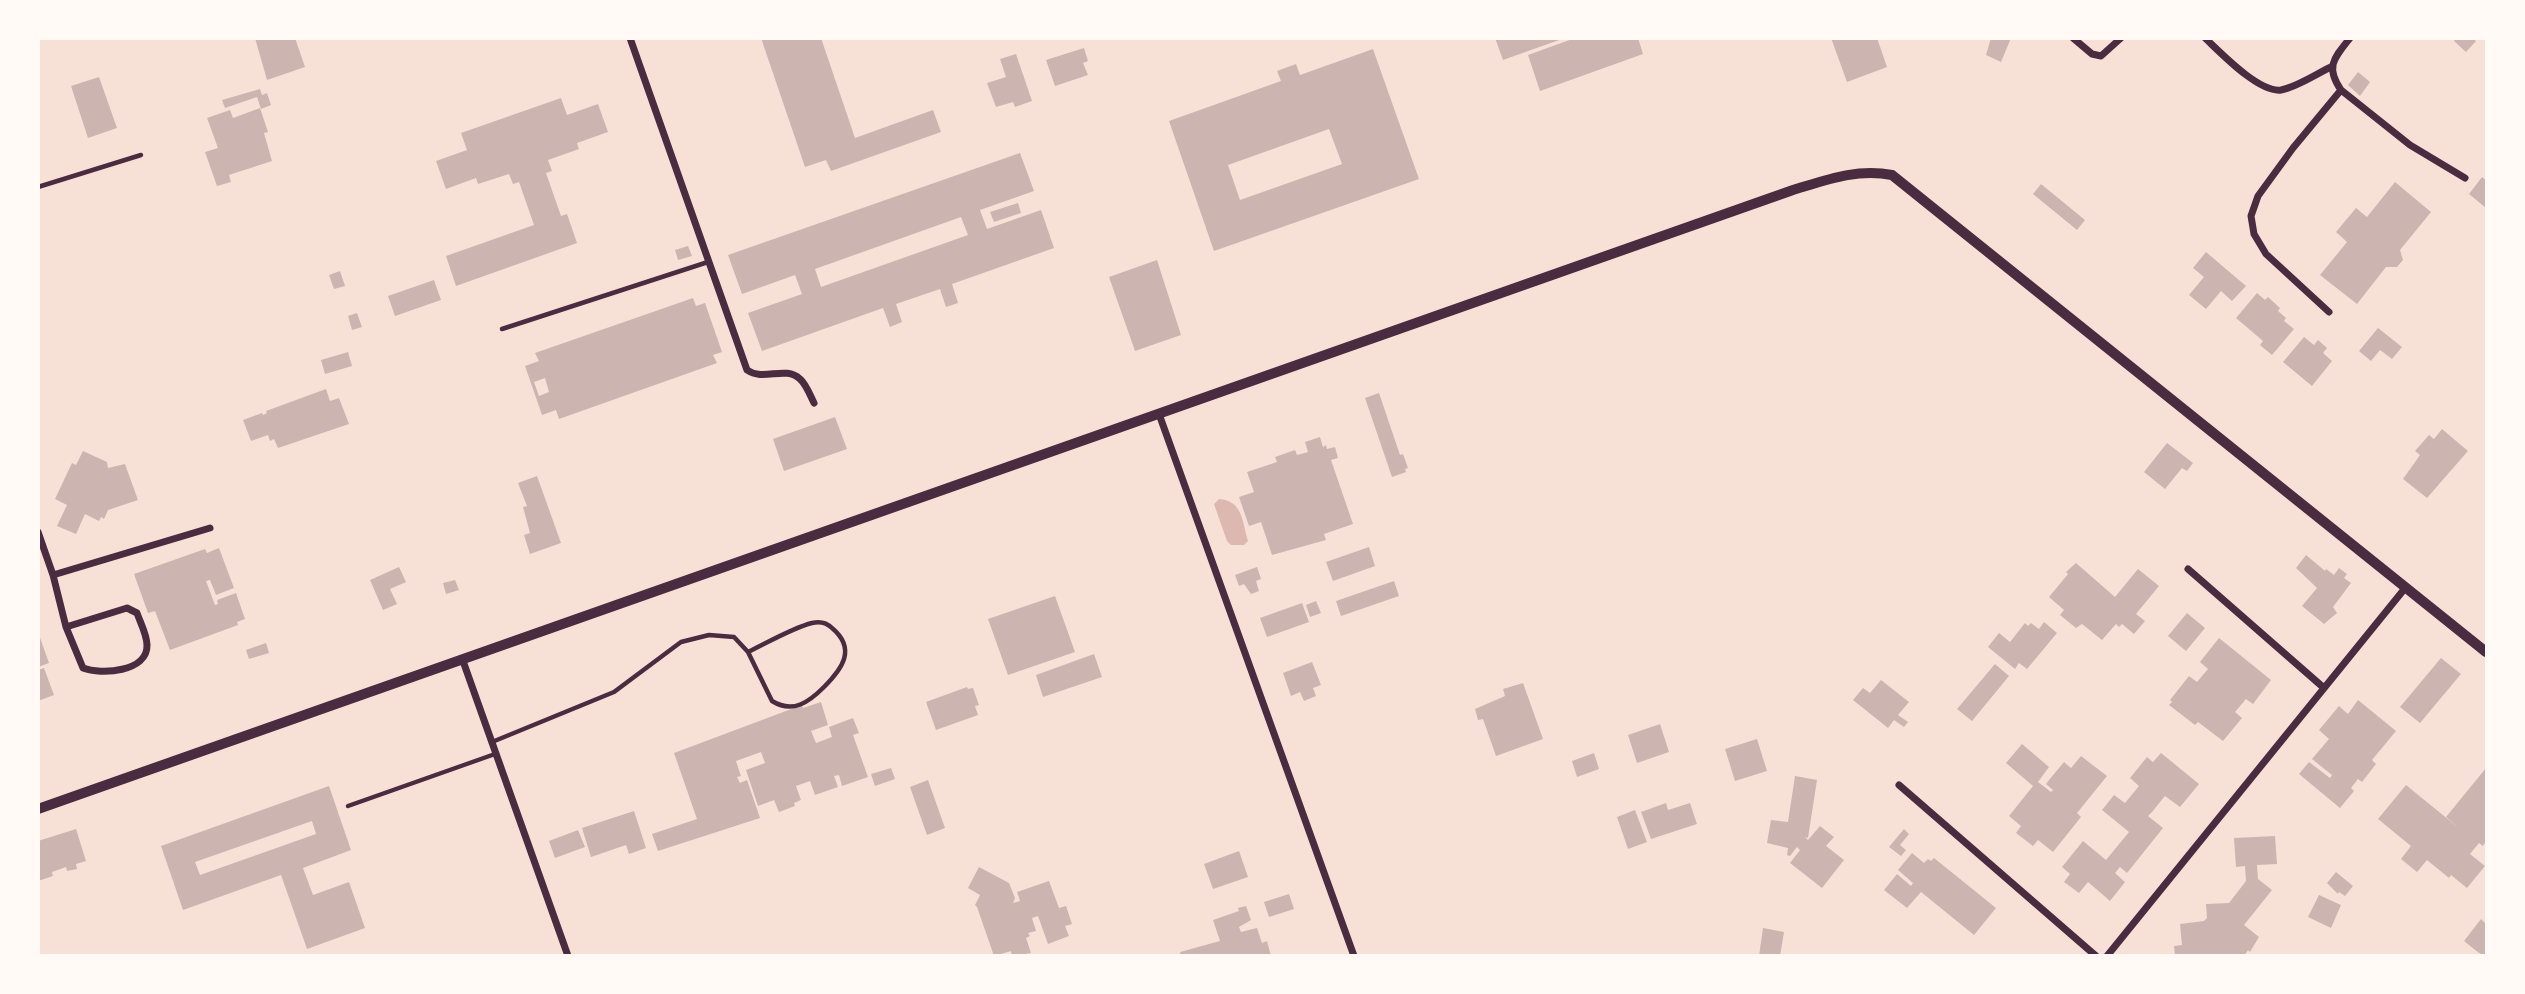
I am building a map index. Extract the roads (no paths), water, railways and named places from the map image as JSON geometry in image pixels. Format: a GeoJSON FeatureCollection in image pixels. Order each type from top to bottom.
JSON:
{"type":"FeatureCollection","features":[{"type":"Feature","properties":{"kind":"street"},"geometry":{"type":"LineString","coordinates":[[631,38],[747,370],[754,375],[793,374],[802,380],[814,403]]}},
{"type":"Feature","properties":{"kind":"street"},"geometry":{"type":"LineString","coordinates":[[2073,38],[2092,54],[2101,56],[2122,38]]}},
{"type":"Feature","properties":{"kind":"street"},"geometry":{"type":"LineString","coordinates":[[2205,38],[2249,76],[2265,86],[2280,90],[2331,67]]}},
{"type":"Feature","properties":{"kind":"street"},"geometry":{"type":"LineString","coordinates":[[2350,38],[2336,55],[2331,67],[2334,80],[2341,90],[2410,145],[2465,178]]}},
{"type":"Feature","properties":{"kind":"street"},"geometry":{"type":"LineString","coordinates":[[2329,312],[2266,254],[2254,234],[2251,216],[2258,197],[2293,148],[2341,90]]}},
{"type":"Feature","properties":{"kind":"street"},"geometry":{"type":"LineString","coordinates":[[38,809],[1793,190],[1836,176],[1871,171],[1892,175],[2487,652]]}},
{"type":"Feature","properties":{"kind":"street"},"geometry":{"type":"LineString","coordinates":[[1159,414],[1354,956]]}},
{"type":"Feature","properties":{"kind":"street"},"geometry":{"type":"LineString","coordinates":[[53,575],[210,528]]}},
{"type":"Feature","properties":{"kind":"street"},"geometry":{"type":"LineString","coordinates":[[38,533],[53,575],[66,627],[83,668],[107,673],[132,666],[145,655],[148,645],[137,613],[132,609],[127,608],[66,627]]}},
{"type":"Feature","properties":{"kind":"street"},"geometry":{"type":"LineString","coordinates":[[2188,569],[2324,688]]}},
{"type":"Feature","properties":{"kind":"street"},"geometry":{"type":"LineString","coordinates":[[2106,956],[2406,587]]}},
{"type":"Feature","properties":{"kind":"street"},"geometry":{"type":"LineString","coordinates":[[463,661],[568,956]]}},
{"type":"Feature","properties":{"kind":"street"},"geometry":{"type":"LineString","coordinates":[[1899,785],[2096,956]]}},
{"type":"Feature","properties":{"kind":"lane"},"geometry":{"type":"LineString","coordinates":[[38,187],[141,155]]}},
{"type":"Feature","properties":{"kind":"lane"},"geometry":{"type":"LineString","coordinates":[[502,329],[708,262]]}},
{"type":"Feature","properties":{"kind":"lane"},"geometry":{"type":"LineString","coordinates":[[492,742],[614,692],[681,642],[709,635],[734,637],[748,652],[772,701],[791,708],[807,703],[841,670],[846,651],[839,633],[827,623],[814,622],[748,652]]}},
{"type":"Feature","properties":{"kind":"lane"},"geometry":{"type":"LineString","coordinates":[[348,806],[496,754]]}}]}
